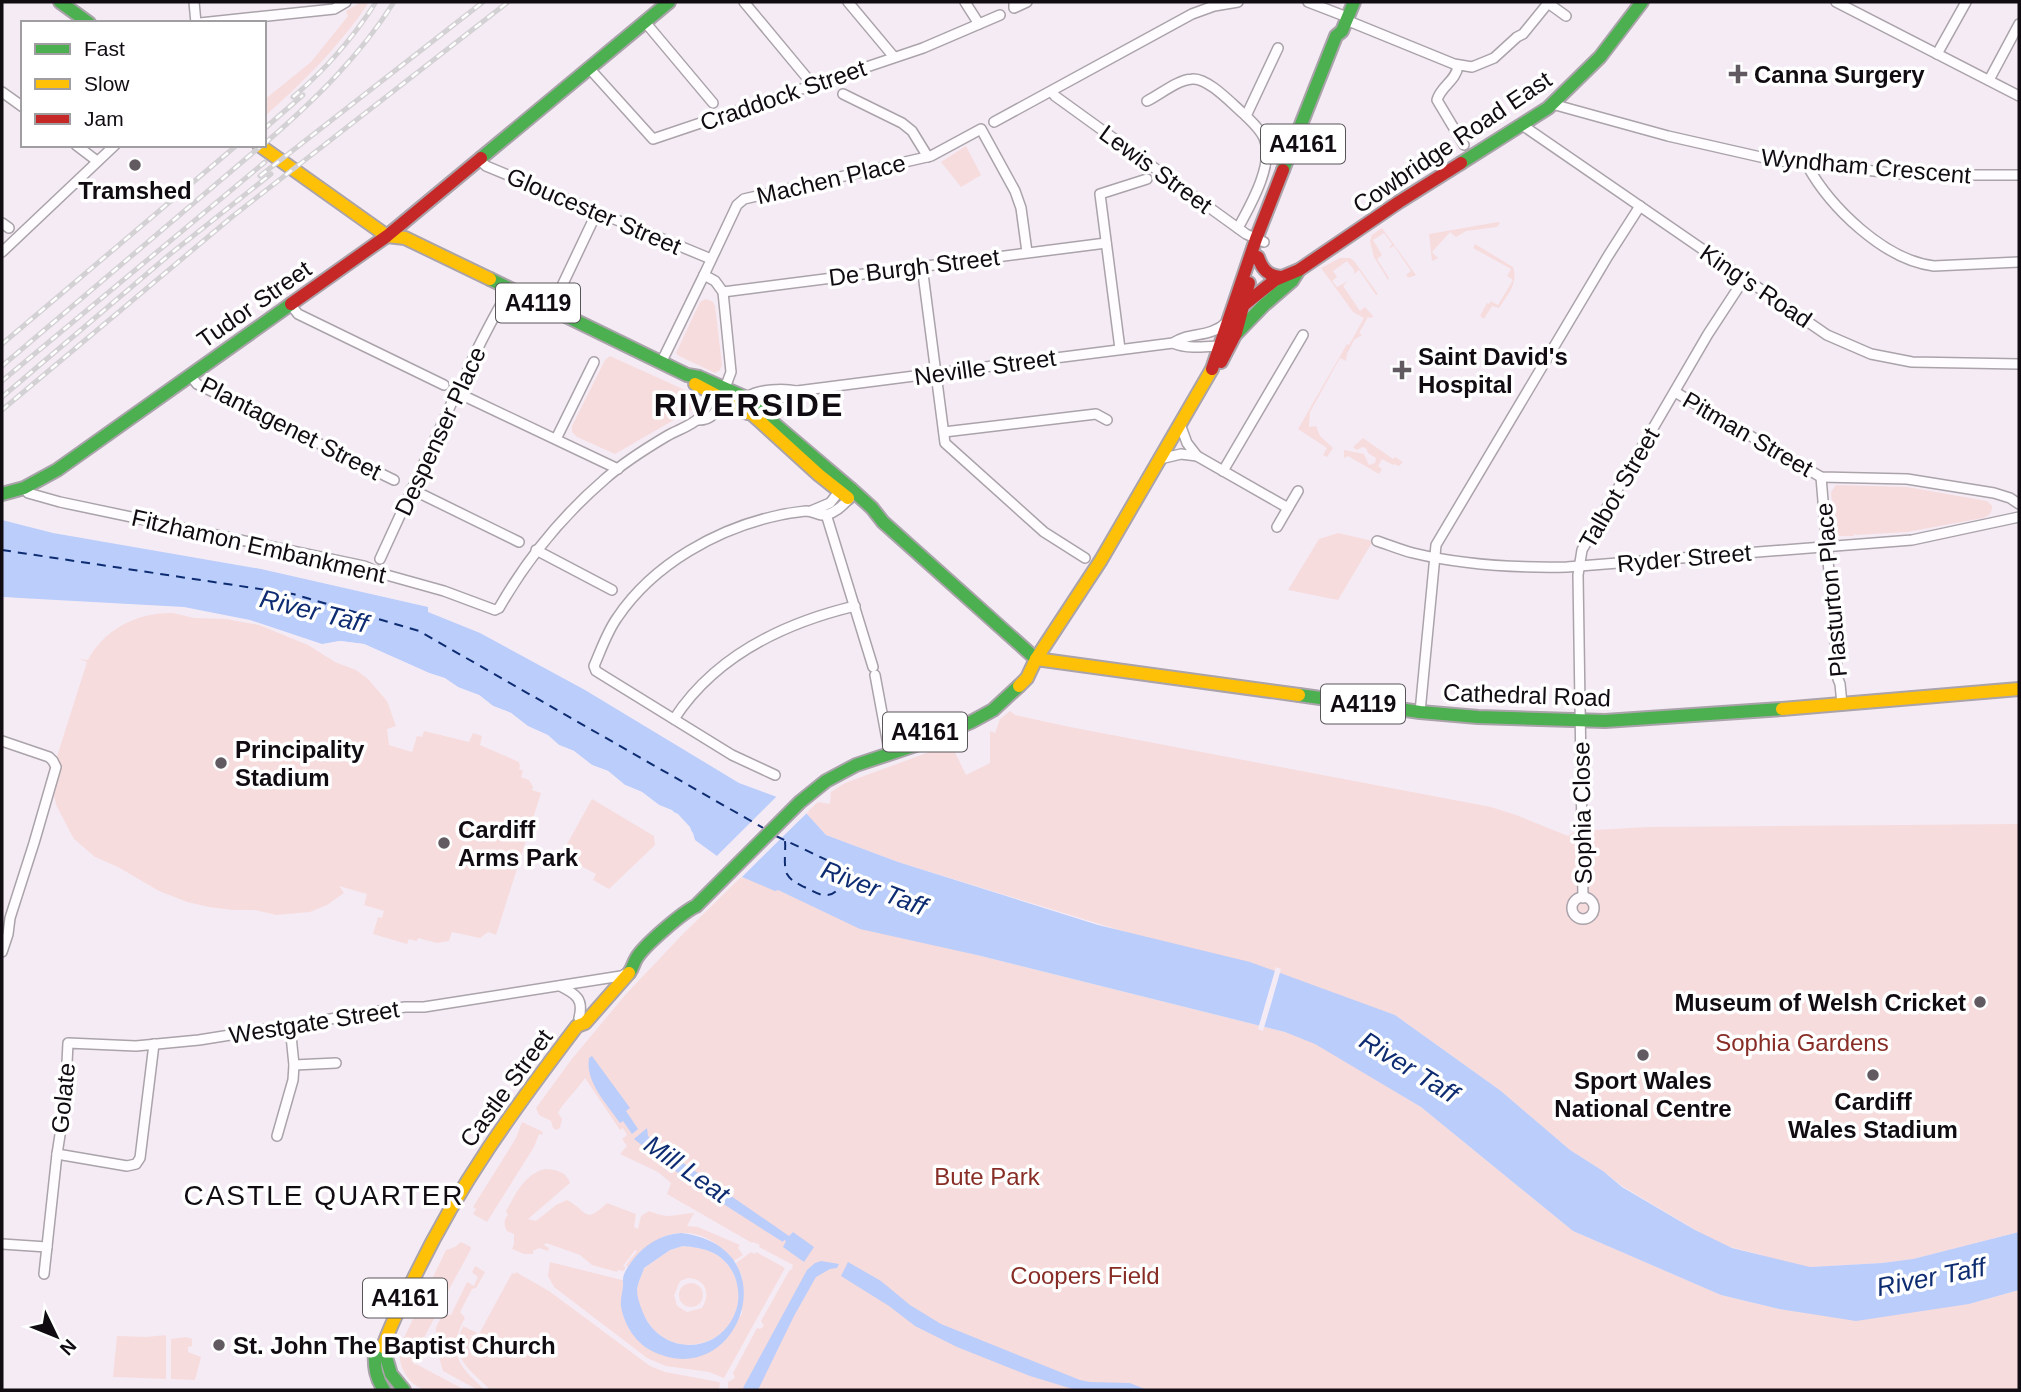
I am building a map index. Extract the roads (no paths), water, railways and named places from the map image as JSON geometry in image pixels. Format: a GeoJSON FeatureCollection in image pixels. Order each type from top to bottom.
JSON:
{"type":"FeatureCollection","features":[{"type":"Feature","properties":{"kind":"main road"},"geometry":{"type":"LineString","coordinates":[[60,2],[86,21]]}},
{"type":"Feature","properties":{"kind":"main road","name":"Tudor Street"},"geometry":{"type":"LineString","coordinates":[[2,494],[24,488],[57,470],[387,236],[669,2]]}},
{"type":"Feature","properties":{"kind":"main road","name":"A4161"},"geometry":{"type":"LineString","coordinates":[[1220,346],[1260,240],[1345,40],[1345,23],[1354,2]]}},
{"type":"Feature","properties":{"kind":"main road","name":"Cowbridge Road East"},"geometry":{"type":"LineString","coordinates":[[795,800],[845,770],[960,728],[1010,696],[1029,676],[1036,659],[1097,565],[1211,372],[1220,346],[1292,281],[1299,270],[1552,104],[1600,57],[1642,2]]}},
{"type":"Feature","properties":{"kind":"main road","name":"A4119"},"geometry":{"type":"LineString","coordinates":[[262,147],[387,236],[405,238],[687,375],[699,377],[749,407],[819,475],[872,508],[883,522],[1036,659]]}},
{"type":"Feature","properties":{"kind":"main road","name":"A4161"},"geometry":{"type":"LineString","coordinates":[[1236,333],[1258,257],[1260,240]]}},
{"type":"Feature","properties":{"kind":"main road"},"geometry":{"type":"LineString","coordinates":[[1258,257],[1264,271],[1272,277],[1281,277]]}},
{"type":"Feature","properties":{"kind":"main road","name":"Cowbridge Road East"},"geometry":{"type":"LineString","coordinates":[[1228,321],[1281,277],[1290,271],[1299,270]]}},
{"type":"Feature","properties":{"kind":"main road","name":"Cowbridge Road East"},"geometry":{"type":"LineString","coordinates":[[1211,372],[1219,366],[1236,333]]}},
{"type":"Feature","properties":{"kind":"main road","name":"Cowbridge Road East"},"geometry":{"type":"LineString","coordinates":[[684,912],[696,906],[721,873],[795,800],[811,780],[832,766],[855,756],[937,727],[969,712],[1000,692],[1036,659]]}},
{"type":"Feature","properties":{"kind":"main road","name":"Cathedral Road"},"geometry":{"type":"LineString","coordinates":[[1036,659],[1420,712],[1580,722],[1694,716],[2019,689]]}},
{"type":"Feature","properties":{"kind":"main road","name":"Castle Street"},"geometry":{"type":"LineString","coordinates":[[579,1022],[585,1023],[629,972],[637,957],[684,912]]}},
{"type":"Feature","properties":{"kind":"main road","name":"Castle Street"},"geometry":{"type":"LineString","coordinates":[[383,1347],[429,1249],[491,1141],[579,1022],[606,980],[626,961],[637,957]]}},
{"type":"Feature","properties":{"kind":"main road","name":"A4161"},"geometry":{"type":"LineString","coordinates":[[384,1390],[375,1374],[373,1363],[375,1352],[383,1347],[391,1375],[404,1390]]}},
{"type":"Feature","properties":{"kind":"street"},"geometry":{"type":"LineString","coordinates":[[194,2],[198,21]]}},
{"type":"Feature","properties":{"kind":"street"},"geometry":{"type":"LineString","coordinates":[[217,21],[334,9],[346,2]]}},
{"type":"Feature","properties":{"kind":"street"},"geometry":{"type":"LineString","coordinates":[[744,2],[813,85]]}},
{"type":"Feature","properties":{"kind":"street"},"geometry":{"type":"LineString","coordinates":[[848,2],[894,57]]}},
{"type":"Feature","properties":{"kind":"street"},"geometry":{"type":"LineString","coordinates":[[965,2],[979,24]]}},
{"type":"Feature","properties":{"kind":"street"},"geometry":{"type":"LineString","coordinates":[[1014,5],[1027,2]]}},
{"type":"Feature","properties":{"kind":"street"},"geometry":{"type":"LineString","coordinates":[[994,122],[1192,14],[1237,2]]}},
{"type":"Feature","properties":{"kind":"street"},"geometry":{"type":"LineString","coordinates":[[1308,2],[1345,23],[1458,66],[1472,67],[1499,55],[1522,34],[1548,3],[1566,16]]}},
{"type":"Feature","properties":{"kind":"street"},"geometry":{"type":"LineString","coordinates":[[1836,2],[2019,96]]}},
{"type":"Feature","properties":{"kind":"street"},"geometry":{"type":"LineString","coordinates":[[1937,54],[1966,2]]}},
{"type":"Feature","properties":{"kind":"street","name":"Craddock Street"},"geometry":{"type":"LineString","coordinates":[[589,68],[653,139],[923,48],[1000,15]]}},
{"type":"Feature","properties":{"kind":"street"},"geometry":{"type":"LineString","coordinates":[[645,22],[713,103]]}},
{"type":"Feature","properties":{"kind":"street"},"geometry":{"type":"LineString","coordinates":[[1989,80],[2019,24]]}},
{"type":"Feature","properties":{"kind":"street"},"geometry":{"type":"LineString","coordinates":[[1246,116],[1278,48]]}},
{"type":"Feature","properties":{"kind":"street"},"geometry":{"type":"LineString","coordinates":[[1458,66],[1456,77],[1439,94],[1437,100],[1464,145]]}},
{"type":"Feature","properties":{"kind":"street"},"geometry":{"type":"LineString","coordinates":[[1147,102],[1184,81],[1194,78],[1203,80],[1259,129],[1265,140],[1266,164],[1248,211],[1238,228]]}},
{"type":"Feature","properties":{"kind":"street"},"geometry":{"type":"LineString","coordinates":[[2,92],[21,106]]}},
{"type":"Feature","properties":{"kind":"street","name":"Lewis Street"},"geometry":{"type":"LineString","coordinates":[[1052,92],[1238,228],[1260,240]]}},
{"type":"Feature","properties":{"kind":"street"},"geometry":{"type":"LineString","coordinates":[[843,93],[902,123],[912,131],[929,157]]}},
{"type":"Feature","properties":{"kind":"street","name":"Wyndham Crescent"},"geometry":{"type":"LineString","coordinates":[[1552,104],[1765,159],[1912,175],[2019,175]]}},
{"type":"Feature","properties":{"kind":"street","name":"King's Road"},"geometry":{"type":"LineString","coordinates":[[1522,125],[1827,335],[1871,354],[1912,362],[2019,364]]}},
{"type":"Feature","properties":{"kind":"street","name":"Machen Place"},"geometry":{"type":"LineString","coordinates":[[661,362],[737,205],[744,199],[929,157],[981,129],[1015,191],[1021,208],[1027,253]]}},
{"type":"Feature","properties":{"kind":"street"},"geometry":{"type":"LineString","coordinates":[[79,147],[97,161]]}},
{"type":"Feature","properties":{"kind":"street"},"geometry":{"type":"LineString","coordinates":[[2,252],[113,147]]}},
{"type":"Feature","properties":{"kind":"street","name":"Gloucester Street"},"geometry":{"type":"LineString","coordinates":[[479,159],[486,166],[711,259]]}},
{"type":"Feature","properties":{"kind":"street"},"geometry":{"type":"LineString","coordinates":[[1807,165],[1822,190],[1846,216],[1880,243],[1909,259],[1934,266],[2019,262]]}},
{"type":"Feature","properties":{"kind":"street"},"geometry":{"type":"LineString","coordinates":[[1120,349],[1100,194],[1147,179]]}},
{"type":"Feature","properties":{"kind":"street"},"geometry":{"type":"LineString","coordinates":[[1420,712],[1434,558],[1438,541],[1640,206]]}},
{"type":"Feature","properties":{"kind":"street"},"geometry":{"type":"LineString","coordinates":[[551,309],[597,212]]}},
{"type":"Feature","properties":{"kind":"street","name":"De Burgh Street"},"geometry":{"type":"LineString","coordinates":[[723,292],[1106,243]]}},
{"type":"Feature","properties":{"kind":"street"},"geometry":{"type":"LineString","coordinates":[[922,266],[945,443],[1044,532],[1085,558]]}},
{"type":"Feature","properties":{"kind":"street"},"geometry":{"type":"LineString","coordinates":[[612,590],[536,551],[580,501],[618,469],[666,436],[713,416],[731,366],[723,292],[718,284],[704,275]]}},
{"type":"Feature","properties":{"kind":"street","name":"Talbot Street"},"geometry":{"type":"LineString","coordinates":[[1580,722],[1579,567],[1584,545],[1744,279]]}},
{"type":"Feature","properties":{"kind":"street"},"geometry":{"type":"LineString","coordinates":[[290,304],[298,313],[444,385]]}},
{"type":"Feature","properties":{"kind":"street","name":"Despenser Place"},"geometry":{"type":"LineString","coordinates":[[380,559],[453,400],[462,394],[460,390],[469,368],[501,304]]}},
{"type":"Feature","properties":{"kind":"street","name":"Neville Street"},"geometry":{"type":"LineString","coordinates":[[749,407],[754,393],[789,389],[797,391],[1172,343],[1212,332],[1228,321]]}},
{"type":"Feature","properties":{"kind":"street"},"geometry":{"type":"LineString","coordinates":[[1223,471],[1303,335]]}},
{"type":"Feature","properties":{"kind":"street","name":"Neville Street"},"geometry":{"type":"LineString","coordinates":[[1172,343],[1180,346],[1220,346]]}},
{"type":"Feature","properties":{"kind":"street"},"geometry":{"type":"LineString","coordinates":[[556,439],[594,362]]}},
{"type":"Feature","properties":{"kind":"street","name":"Plantagenet Street"},"geometry":{"type":"LineString","coordinates":[[190,375],[197,384],[394,480]]}},
{"type":"Feature","properties":{"kind":"street","name":"Neville Street"},"geometry":{"type":"LineString","coordinates":[[749,407],[789,397],[797,391]]}},
{"type":"Feature","properties":{"kind":"street","name":"Pitman Street"},"geometry":{"type":"LineString","coordinates":[[1675,392],[1821,477]]}},
{"type":"Feature","properties":{"kind":"street"},"geometry":{"type":"LineString","coordinates":[[462,394],[618,469]]}},
{"type":"Feature","properties":{"kind":"street"},"geometry":{"type":"LineString","coordinates":[[944,432],[1096,414],[1107,420]]}},
{"type":"Feature","properties":{"kind":"street"},"geometry":{"type":"LineString","coordinates":[[1180,424],[1187,443],[1197,456],[1288,508]]}},
{"type":"Feature","properties":{"kind":"street"},"geometry":{"type":"LineString","coordinates":[[1160,459],[1181,454],[1197,456]]}},
{"type":"Feature","properties":{"kind":"street"},"geometry":{"type":"LineString","coordinates":[[1821,477],[1908,479],[1994,493],[2010,498],[2019,506],[1992,522]]}},
{"type":"Feature","properties":{"kind":"street","name":"Plasturton Place"},"geometry":{"type":"LineString","coordinates":[[1821,477],[1842,704]]}},
{"type":"Feature","properties":{"kind":"street","name":"Fitzhamon Embankment"},"geometry":{"type":"LineString","coordinates":[[24,488],[28,494],[60,502],[364,566],[451,593],[495,610],[499,608],[536,551]]}},
{"type":"Feature","properties":{"kind":"street","name":"Plantagenet Street"},"geometry":{"type":"LineString","coordinates":[[411,489],[519,542]]}},
{"type":"Feature","properties":{"kind":"street"},"geometry":{"type":"LineString","coordinates":[[811,511],[820,515],[838,509],[847,491]]}},
{"type":"Feature","properties":{"kind":"street"},"geometry":{"type":"LineString","coordinates":[[775,775],[735,757],[594,669],[615,619],[644,587],[675,561],[700,545],[738,527],[781,515],[811,511],[830,503],[847,491]]}},
{"type":"Feature","properties":{"kind":"street"},"geometry":{"type":"LineString","coordinates":[[1277,527],[1298,491]]}},
{"type":"Feature","properties":{"kind":"street"},"geometry":{"type":"LineString","coordinates":[[826,514],[874,671],[888,745]]}},
{"type":"Feature","properties":{"kind":"street"},"geometry":{"type":"LineString","coordinates":[[1992,522],[2019,517]]}},
{"type":"Feature","properties":{"kind":"street","name":"Ryder Street"},"geometry":{"type":"LineString","coordinates":[[1377,541],[1434,558],[1514,566],[1579,567],[1912,540],[1992,522]]}},
{"type":"Feature","properties":{"kind":"street"},"geometry":{"type":"LineString","coordinates":[[1584,545],[1588,556],[1597,565]]}},
{"type":"Feature","properties":{"kind":"street"},"geometry":{"type":"LineString","coordinates":[[674,719],[699,687],[729,660],[781,630],[855,606]]}},
{"type":"Feature","properties":{"kind":"street","name":"Sophia Close"},"geometry":{"type":"LineString","coordinates":[[1580,722],[1583,898]]}},
{"type":"Feature","properties":{"kind":"street"},"geometry":{"type":"LineString","coordinates":[[2,741],[49,757],[56,767],[2,952]]}},
{"type":"Feature","properties":{"kind":"street","name":"Sophia Close"},"geometry":{"type":"LineString","coordinates":[[1583,898],[1589,900],[1593,912],[1585,919],[1580,919],[1574,915],[1572,909],[1575,901],[1583,898]]}},
{"type":"Feature","properties":{"kind":"street","name":"Westgate Street"},"geometry":{"type":"LineString","coordinates":[[68,1043],[128,1046],[290,1027],[381,1011],[606,980],[629,972]]}},
{"type":"Feature","properties":{"kind":"street"},"geometry":{"type":"LineString","coordinates":[[606,980],[606,999]]}},
{"type":"Feature","properties":{"kind":"street"},"geometry":{"type":"LineString","coordinates":[[560,986],[579,1000],[579,1022]]}},
{"type":"Feature","properties":{"kind":"street"},"geometry":{"type":"LineString","coordinates":[[277,1136],[291,1087],[294,1065],[290,1027]]}},
{"type":"Feature","properties":{"kind":"street","name":"Golate"},"geometry":{"type":"LineString","coordinates":[[44,1274],[65,1103],[68,1043]]}},
{"type":"Feature","properties":{"kind":"street"},"geometry":{"type":"LineString","coordinates":[[57,1154],[127,1166],[136,1164],[140,1158],[154,1044]]}},
{"type":"Feature","properties":{"kind":"street"},"geometry":{"type":"LineString","coordinates":[[294,1065],[336,1063]]}},
{"type":"Feature","properties":{"kind":"street"},"geometry":{"type":"LineString","coordinates":[[2,1244],[47,1247]]}},
{"type":"Feature","properties":{"kind":"water","name":"River Taff"},"geometry":{"type":"Polygon","coordinates":[[[2,520],[53,533],[261,569],[428,607],[428,612],[480,633],[585,690],[739,783],[777,797],[717,856],[695,840],[693,833],[672,810],[625,785],[608,771],[592,765],[574,751],[559,745],[548,735],[528,726],[511,713],[493,706],[479,695],[364,644],[339,641],[322,644],[250,620],[184,607],[2,597],[2,520]]]}},
{"type":"Feature","properties":{"kind":"water","name":"River Taff"},"geometry":{"type":"Polygon","coordinates":[[[806,813],[826,835],[898,862],[1098,925],[1250,962],[1395,1015],[1501,1091],[1570,1150],[1622,1187],[1695,1230],[1732,1248],[1810,1267],[1882,1263],[1913,1259],[2019,1232],[2019,1290],[1969,1304],[1856,1321],[1779,1309],[1721,1295],[1573,1231],[1421,1107],[1315,1044],[1285,1032],[977,955],[860,929],[778,890],[742,877],[806,813]]]}},
{"type":"Feature","properties":{"kind":"water"},"geometry":{"type":"Polygon","coordinates":[[[592,1056],[630,1108],[626,1111],[638,1129],[632,1134],[623,1121],[620,1123],[594,1084],[589,1067],[589,1058],[592,1056]]]}},
{"type":"Feature","properties":{"kind":"water","name":"Mill Leat"},"geometry":{"type":"Polygon","coordinates":[[[647,1128],[648,1136],[660,1147],[789,1236],[793,1232],[814,1247],[804,1262],[783,1247],[786,1241],[783,1242],[707,1193],[634,1139],[647,1128]]]}},
{"type":"Feature","properties":{"kind":"water"},"geometry":{"type":"Polygon","coordinates":[[[681,1233],[715,1243],[735,1263],[743,1287],[741,1312],[729,1335],[710,1352],[684,1359],[654,1352],[636,1339],[628,1327],[621,1306],[623,1277],[632,1261],[654,1241],[681,1233]],[[683,1246],[670,1250],[644,1268],[637,1289],[640,1305],[650,1325],[660,1335],[687,1345],[715,1338],[726,1328],[737,1309],[738,1300],[735,1277],[726,1262],[707,1250],[683,1246]]]}},
{"type":"Feature","properties":{"kind":"water"},"geometry":{"type":"Polygon","coordinates":[[[821,1261],[839,1264],[837,1268],[816,1277],[758,1390],[746,1390],[743,1388],[807,1270],[821,1261]]]}},
{"type":"Feature","properties":{"kind":"water"},"geometry":{"type":"Polygon","coordinates":[[[848,1262],[881,1281],[910,1305],[941,1324],[1080,1380],[1130,1383],[1147,1390],[1076,1390],[1030,1376],[957,1347],[915,1326],[841,1276],[848,1262]]]}},
{"type":"Feature","properties":{"kind":"railway"},"geometry":{"type":"LineString","coordinates":[[293,97],[338,53],[376,2]]}},
{"type":"Feature","properties":{"kind":"railway"},"geometry":{"type":"LineString","coordinates":[[266,142],[335,78],[394,2]]}},
{"type":"Feature","properties":{"kind":"railway"},"geometry":{"type":"LineString","coordinates":[[260,176],[483,2]]}},
{"type":"Feature","properties":{"kind":"railway"},"geometry":{"type":"LineString","coordinates":[[2,410],[233,216],[508,2]]}},
{"type":"Feature","properties":{"kind":"railway"},"geometry":{"type":"LineString","coordinates":[[266,127],[303,95]]}},
{"type":"Feature","properties":{"kind":"railway"},"geometry":{"type":"LineString","coordinates":[[2,344],[235,147]]}},
{"type":"Feature","properties":{"kind":"railway"},"geometry":{"type":"LineString","coordinates":[[2,366],[260,147]]}},
{"type":"Feature","properties":{"kind":"railway"},"geometry":{"type":"LineString","coordinates":[[2,381],[265,162]]}},
{"type":"Feature","properties":{"kind":"railway"},"geometry":{"type":"LineString","coordinates":[[2,397],[169,255],[271,174]]}},
{"type":"Feature","properties":{"kind":"place","name":"Canna Surgery"},"geometry":{"type":"Point","coordinates":[1738,74]}},
{"type":"Feature","properties":{"kind":"place","name":"Tramshed"},"geometry":{"type":"Point","coordinates":[135,165]}},
{"type":"Feature","properties":{"kind":"place","name":"Saint David's Hospital"},"geometry":{"type":"Point","coordinates":[1402,370]}},
{"type":"Feature","properties":{"kind":"place","name":"Principality Stadium"},"geometry":{"type":"Point","coordinates":[221,763]}},
{"type":"Feature","properties":{"kind":"place","name":"Cardiff Arms Park"},"geometry":{"type":"Point","coordinates":[444,843]}},
{"type":"Feature","properties":{"kind":"place","name":"Museum of Welsh Cricket"},"geometry":{"type":"Point","coordinates":[1980,1002]}},
{"type":"Feature","properties":{"kind":"place","name":"Sport Wales National Centre"},"geometry":{"type":"Point","coordinates":[1643,1055]}},
{"type":"Feature","properties":{"kind":"place","name":"Cardiff Wales Stadium"},"geometry":{"type":"Point","coordinates":[1873,1075]}},
{"type":"Feature","properties":{"kind":"place","name":"St. John The Baptist Church"},"geometry":{"type":"Point","coordinates":[219,1345]}},
{"type":"Feature","properties":{"kind":"district","name":"RIVERSIDE"},"geometry":{"type":"Point","coordinates":[749,405]}},
{"type":"Feature","properties":{"kind":"district","name":"CASTLE QUARTER"},"geometry":{"type":"Point","coordinates":[324,1195]}},
{"type":"Feature","properties":{"kind":"park label","name":"Sophia Gardens"},"geometry":{"type":"Point","coordinates":[1802,1042]}},
{"type":"Feature","properties":{"kind":"park label","name":"Bute Park"},"geometry":{"type":"Point","coordinates":[987,1176]}},
{"type":"Feature","properties":{"kind":"park label","name":"Coopers Field"},"geometry":{"type":"Point","coordinates":[1085,1275]}}]}
